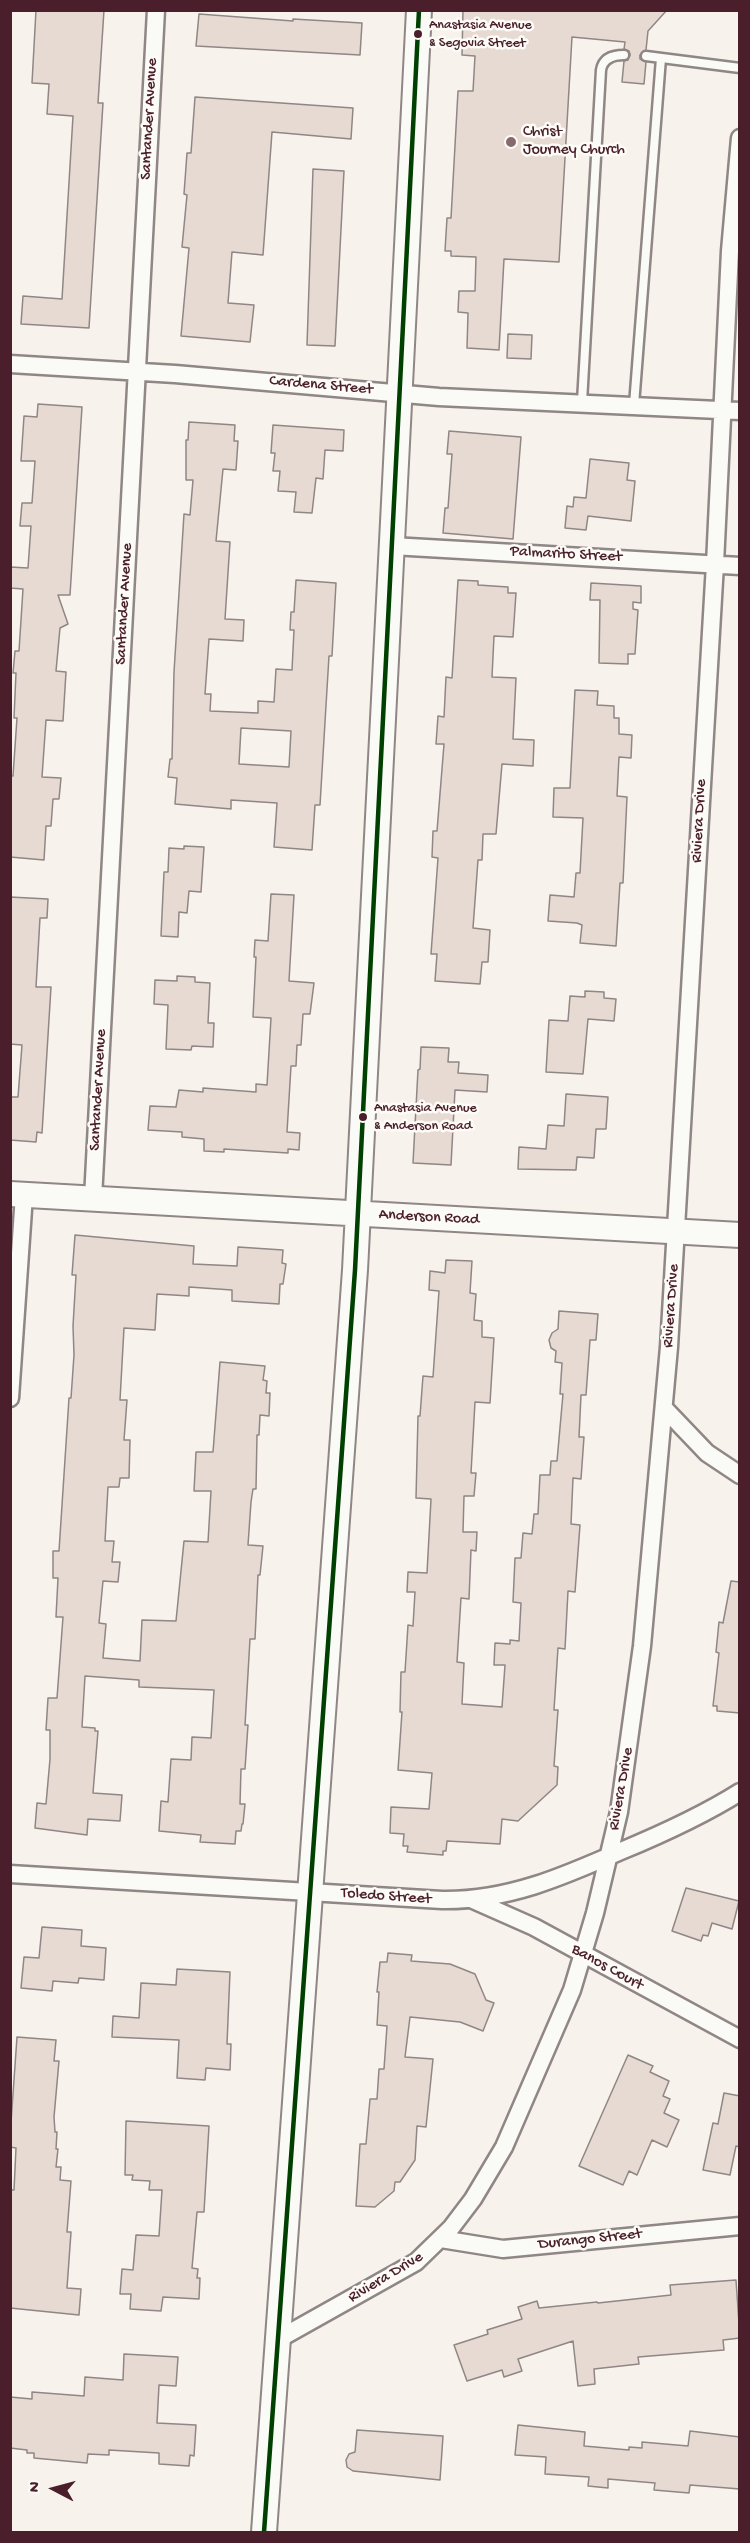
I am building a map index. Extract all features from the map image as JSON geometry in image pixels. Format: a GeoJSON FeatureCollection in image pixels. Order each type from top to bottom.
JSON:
{"type":"FeatureCollection","features":[{"type":"Feature","properties":{"kind":"street","name":"Santander Avenue"},"geometry":{"type":"LineString","coordinates":[[93,1198],[156,10]]}},
{"type":"Feature","properties":{"kind":"street"},"geometry":{"type":"LineString","coordinates":[[264,2532],[355,1270],[419,10]]}},
{"type":"Feature","properties":{"kind":"street","name":"Riviera Drive"},"geometry":{"type":"LineString","coordinates":[[277,2340],[394,2277],[416,2262],[441,2239],[473,2199],[504,2147],[563,2013],[583,1955],[622,1792],[637,1688],[664,1408],[677,1231],[715,564],[731,411],[730,251],[740,138]]}},
{"type":"Feature","properties":{"kind":"street","name":"Cardena Street"},"geometry":{"type":"LineString","coordinates":[[10,364],[138,372],[439,397],[582,402],[731,411]]}},
{"type":"Feature","properties":{"kind":"street","name":"Palmarito Street"},"geometry":{"type":"LineString","coordinates":[[392,546],[740,566]]}},
{"type":"Feature","properties":{"kind":"street"},"geometry":{"type":"LineString","coordinates":[[10,1398],[17,1195]]}},
{"type":"Feature","properties":{"kind":"street","name":"Anderson Road"},"geometry":{"type":"LineString","coordinates":[[17,1195],[740,1235]]}},
{"type":"Feature","properties":{"kind":"street"},"geometry":{"type":"LineString","coordinates":[[664,1408],[707,1453],[740,1475]]}},
{"type":"Feature","properties":{"kind":"street","name":"Toledo Street"},"geometry":{"type":"LineString","coordinates":[[10,1874],[442,1900],[472,1899],[526,1889],[608,1857],[692,1820],[740,1792]]}},
{"type":"Feature","properties":{"kind":"street","name":"Banos Court"},"geometry":{"type":"LineString","coordinates":[[472,1899],[517,1918],[740,2039]]}},
{"type":"Feature","properties":{"kind":"street","name":"Durango Street"},"geometry":{"type":"LineString","coordinates":[[441,2239],[503,2249],[740,2226]]}},
{"type":"Feature","properties":{"kind":"lane"},"geometry":{"type":"LineString","coordinates":[[582,402],[601,70],[609,57],[624,55]]}},
{"type":"Feature","properties":{"kind":"lane"},"geometry":{"type":"LineString","coordinates":[[646,56],[740,68]]}},
{"type":"Feature","properties":{"kind":"lane"},"geometry":{"type":"LineString","coordinates":[[634,405],[661,58]]}},
{"type":"Feature","properties":{"kind":"building"},"geometry":{"type":"Polygon","coordinates":[[[36,10],[104,10],[98,103],[103,103],[89,328],[21,324],[23,296],[62,299],[73,116],[47,114],[49,84],[32,83],[36,10]]]}},
{"type":"Feature","properties":{"kind":"building","name":"Christ Journey Church"},"geometry":{"type":"Polygon","coordinates":[[[463,10],[667,10],[648,31],[646,50],[640,55],[640,59],[646,62],[644,84],[622,82],[624,61],[628,60],[630,55],[629,51],[624,49],[625,42],[572,37],[559,262],[504,259],[499,350],[467,348],[468,313],[458,312],[459,291],[475,291],[476,257],[451,256],[451,251],[445,251],[447,218],[451,218],[458,91],[473,91],[475,56],[462,55],[463,10]]]}},
{"type":"Feature","properties":{"kind":"building"},"geometry":{"type":"Polygon","coordinates":[[[199,14],[293,21],[293,19],[362,23],[360,55],[196,46],[199,14]]]}},
{"type":"Feature","properties":{"kind":"building"},"geometry":{"type":"Polygon","coordinates":[[[195,97],[353,108],[351,139],[272,132],[263,255],[232,252],[228,303],[254,305],[250,342],[181,336],[189,248],[182,247],[187,195],[184,194],[187,153],[191,153],[195,97]]]}},
{"type":"Feature","properties":{"kind":"building"},"geometry":{"type":"Polygon","coordinates":[[[313,169],[344,171],[335,346],[307,345],[313,169]]]}},
{"type":"Feature","properties":{"kind":"building"},"geometry":{"type":"Polygon","coordinates":[[[508,334],[532,335],[531,359],[507,358],[508,334]]]}},
{"type":"Feature","properties":{"kind":"building"},"geometry":{"type":"Polygon","coordinates":[[[38,404],[82,407],[70,595],[58,595],[68,624],[60,628],[56,671],[66,672],[63,721],[46,720],[42,777],[61,778],[59,799],[53,799],[51,826],[46,826],[44,860],[10,857],[10,776],[13,776],[17,718],[14,718],[16,673],[13,673],[15,651],[19,651],[23,589],[10,588],[10,567],[28,568],[31,526],[20,526],[22,503],[32,503],[35,461],[21,461],[24,416],[37,417],[38,404]]]}},
{"type":"Feature","properties":{"kind":"building"},"geometry":{"type":"Polygon","coordinates":[[[189,422],[235,425],[234,441],[238,441],[236,470],[223,469],[216,541],[230,542],[225,619],[244,620],[243,641],[209,639],[205,694],[211,694],[210,711],[258,713],[258,701],[274,702],[276,669],[292,670],[294,630],[290,630],[291,612],[294,612],[296,580],[336,583],[320,805],[315,805],[312,850],[274,847],[277,803],[231,800],[231,809],[175,804],[177,778],[168,777],[170,759],[172,759],[174,672],[184,514],[190,515],[193,480],[186,480],[186,440],[188,440],[189,422]],[[241,728],[239,764],[289,767],[291,731],[241,728]]]}},
{"type":"Feature","properties":{"kind":"building"},"geometry":{"type":"Polygon","coordinates":[[[273,425],[344,430],[343,451],[325,450],[323,479],[316,478],[312,513],[294,512],[296,492],[278,491],[280,471],[273,471],[275,453],[271,453],[273,425]]]}},
{"type":"Feature","properties":{"kind":"building"},"geometry":{"type":"Polygon","coordinates":[[[449,431],[521,437],[513,539],[443,533],[445,508],[448,508],[452,454],[447,454],[449,431]]]}},
{"type":"Feature","properties":{"kind":"building"},"geometry":{"type":"Polygon","coordinates":[[[590,459],[629,463],[627,480],[635,481],[631,521],[588,516],[586,530],[565,528],[567,506],[573,507],[574,497],[586,498],[590,459]]]}},
{"type":"Feature","properties":{"kind":"building"},"geometry":{"type":"Polygon","coordinates":[[[458,580],[478,581],[478,585],[508,587],[508,593],[516,593],[513,637],[494,636],[492,677],[516,678],[513,739],[534,740],[533,766],[502,764],[496,834],[483,834],[482,860],[478,860],[473,928],[490,930],[488,962],[482,962],[480,984],[435,981],[437,954],[431,954],[438,858],[432,857],[433,831],[437,831],[444,744],[436,744],[438,716],[444,717],[446,677],[452,678],[458,580]]]}},
{"type":"Feature","properties":{"kind":"building"},"geometry":{"type":"Polygon","coordinates":[[[591,583],[641,586],[641,603],[633,602],[633,609],[638,610],[635,654],[628,654],[628,664],[599,663],[600,600],[590,600],[591,583]]]}},
{"type":"Feature","properties":{"kind":"building"},"geometry":{"type":"Polygon","coordinates":[[[575,690],[598,691],[597,705],[614,706],[614,718],[619,718],[619,734],[632,735],[631,758],[619,757],[617,796],[627,797],[623,883],[620,883],[616,946],[580,943],[582,925],[548,921],[550,895],[574,897],[576,873],[580,873],[583,818],[553,817],[554,788],[570,788],[575,690]]]}},
{"type":"Feature","properties":{"kind":"building"},"geometry":{"type":"Polygon","coordinates":[[[184,846],[204,847],[201,892],[189,891],[187,913],[179,912],[178,937],[161,936],[164,872],[168,872],[169,848],[184,849],[184,846]]]}},
{"type":"Feature","properties":{"kind":"building"},"geometry":{"type":"Polygon","coordinates":[[[271,894],[294,895],[289,981],[314,983],[310,1014],[303,1014],[301,1045],[297,1045],[296,1066],[291,1066],[287,1132],[300,1133],[299,1150],[288,1149],[288,1153],[224,1149],[224,1152],[204,1151],[204,1139],[182,1137],[182,1132],[148,1130],[150,1106],[176,1107],[179,1090],[203,1092],[203,1088],[256,1092],[256,1084],[267,1085],[271,1018],[253,1017],[256,957],[254,957],[255,940],[268,941],[271,894]]]}},
{"type":"Feature","properties":{"kind":"building"},"geometry":{"type":"Polygon","coordinates":[[[10,897],[48,899],[47,918],[40,918],[36,987],[51,987],[42,1133],[37,1132],[36,1142],[10,1140],[10,1097],[18,1097],[22,1045],[10,1044],[10,897]]]}},
{"type":"Feature","properties":{"kind":"building"},"geometry":{"type":"Polygon","coordinates":[[[177,976],[195,977],[195,982],[210,983],[208,1023],[214,1023],[213,1047],[192,1046],[191,1050],[166,1049],[168,1005],[154,1004],[155,980],[177,981],[177,976]]]}},
{"type":"Feature","properties":{"kind":"building"},"geometry":{"type":"Polygon","coordinates":[[[585,991],[604,992],[604,998],[616,999],[614,1021],[588,1019],[583,1074],[546,1072],[549,1020],[568,1021],[570,996],[585,997],[585,991]]]}},
{"type":"Feature","properties":{"kind":"building"},"geometry":{"type":"Polygon","coordinates":[[[421,1047],[449,1048],[448,1062],[459,1062],[458,1073],[488,1075],[487,1092],[455,1090],[451,1165],[413,1163],[421,1047]]]}},
{"type":"Feature","properties":{"kind":"building"},"geometry":{"type":"Polygon","coordinates":[[[566,1094],[608,1097],[606,1129],[596,1129],[594,1158],[577,1157],[576,1170],[518,1169],[519,1147],[546,1149],[548,1125],[564,1126],[566,1094]]]}},
{"type":"Feature","properties":{"kind":"building"},"geometry":{"type":"Polygon","coordinates":[[[75,1235],[194,1246],[193,1264],[237,1266],[238,1247],[283,1250],[282,1263],[286,1264],[283,1284],[280,1284],[279,1304],[232,1301],[232,1290],[189,1287],[189,1296],[157,1294],[155,1330],[124,1328],[120,1400],[127,1400],[124,1440],[130,1440],[129,1478],[120,1478],[119,1487],[108,1487],[105,1541],[114,1541],[112,1562],[120,1562],[118,1582],[103,1581],[99,1623],[106,1624],[103,1658],[140,1661],[142,1620],[176,1621],[184,1541],[208,1542],[211,1491],[194,1491],[196,1452],[213,1452],[220,1362],[265,1366],[263,1380],[267,1381],[266,1393],[270,1393],[269,1416],[260,1415],[259,1435],[257,1435],[256,1489],[253,1489],[251,1502],[248,1545],[263,1546],[260,1575],[258,1575],[255,1639],[250,1639],[245,1769],[241,1769],[240,1804],[245,1804],[243,1824],[241,1831],[236,1831],[235,1844],[200,1842],[201,1835],[159,1831],[161,1801],[168,1802],[171,1759],[191,1760],[192,1737],[211,1738],[214,1690],[139,1687],[139,1680],[85,1676],[82,1727],[95,1728],[95,1731],[98,1731],[93,1793],[122,1795],[120,1821],[88,1819],[87,1835],[35,1828],[37,1803],[46,1804],[50,1759],[50,1730],[46,1730],[48,1698],[57,1698],[63,1617],[56,1617],[58,1578],[53,1578],[53,1551],[59,1551],[74,1355],[76,1275],[72,1275],[75,1235]]]}},
{"type":"Feature","properties":{"kind":"building"},"geometry":{"type":"Polygon","coordinates":[[[446,1260],[472,1261],[470,1293],[476,1294],[474,1320],[482,1321],[482,1337],[494,1338],[490,1403],[475,1402],[471,1473],[476,1473],[474,1496],[464,1496],[463,1532],[477,1532],[476,1551],[471,1550],[469,1599],[461,1598],[457,1662],[464,1663],[462,1704],[502,1707],[505,1665],[494,1665],[495,1643],[510,1644],[510,1640],[519,1641],[521,1603],[513,1602],[515,1558],[521,1558],[523,1533],[532,1534],[534,1514],[538,1514],[540,1475],[550,1475],[551,1461],[557,1461],[563,1394],[560,1394],[562,1363],[555,1362],[556,1351],[551,1348],[549,1340],[552,1333],[558,1329],[559,1311],[598,1314],[596,1340],[590,1340],[586,1395],[581,1395],[579,1437],[584,1437],[581,1479],[573,1478],[571,1524],[580,1525],[575,1592],[568,1591],[565,1649],[558,1648],[554,1710],[558,1710],[554,1766],[558,1767],[557,1785],[518,1821],[502,1819],[500,1844],[447,1841],[443,1855],[407,1852],[408,1846],[403,1846],[404,1834],[390,1833],[391,1807],[429,1809],[432,1773],[398,1770],[402,1712],[400,1712],[401,1672],[405,1672],[408,1625],[413,1626],[415,1592],[407,1592],[408,1572],[427,1573],[431,1499],[416,1498],[418,1416],[420,1416],[423,1376],[433,1377],[439,1291],[429,1290],[430,1271],[445,1273],[446,1260]]]}},
{"type":"Feature","properties":{"kind":"building"},"geometry":{"type":"Polygon","coordinates":[[[731,1581],[740,1582],[740,1713],[717,1711],[717,1706],[713,1706],[719,1653],[716,1652],[719,1622],[723,1623],[731,1581]]]}},
{"type":"Feature","properties":{"kind":"building"},"geometry":{"type":"Polygon","coordinates":[[[686,1888],[739,1901],[732,1929],[712,1923],[708,1936],[703,1935],[701,1941],[672,1931],[686,1888]]]}},
{"type":"Feature","properties":{"kind":"building"},"geometry":{"type":"Polygon","coordinates":[[[42,1927],[82,1930],[81,1946],[106,1948],[104,1980],[79,1978],[78,1983],[53,1981],[52,1991],[21,1988],[24,1957],[39,1958],[42,1927]]]}},
{"type":"Feature","properties":{"kind":"building"},"geometry":{"type":"Polygon","coordinates":[[[388,1953],[412,1955],[411,1961],[450,1964],[475,1974],[486,2000],[494,2003],[483,2031],[460,2022],[410,2017],[405,2057],[433,2059],[426,2127],[417,2126],[415,2160],[400,2182],[395,2182],[394,2191],[375,2207],[356,2206],[360,2144],[366,2144],[370,2099],[377,2099],[379,2069],[384,2069],[387,2026],[377,2025],[379,1992],[377,1992],[380,1962],[387,1962],[388,1953]]]}},
{"type":"Feature","properties":{"kind":"building"},"geometry":{"type":"Polygon","coordinates":[[[177,1969],[230,1972],[227,2044],[231,2044],[230,2070],[206,2068],[205,2080],[177,2078],[179,2040],[112,2037],[113,2016],[139,2018],[141,1983],[176,1985],[177,1969]]]}},
{"type":"Feature","properties":{"kind":"building"},"geometry":{"type":"Polygon","coordinates":[[[17,2037],[56,2040],[54,2061],[59,2061],[54,2117],[55,2132],[57,2132],[56,2149],[58,2149],[56,2167],[61,2167],[60,2180],[71,2181],[67,2232],[71,2232],[67,2288],[81,2289],[79,2315],[10,2308],[10,2190],[14,2190],[16,2148],[10,2147],[10,2137],[17,2037]]]}},
{"type":"Feature","properties":{"kind":"building"},"geometry":{"type":"Polygon","coordinates":[[[628,2055],[653,2066],[650,2072],[669,2081],[663,2096],[670,2099],[664,2113],[679,2120],[667,2147],[652,2140],[637,2175],[629,2171],[623,2185],[579,2166],[628,2055]]]}},
{"type":"Feature","properties":{"kind":"building"},"geometry":{"type":"Polygon","coordinates":[[[724,2093],[740,2096],[740,2147],[736,2146],[730,2175],[703,2170],[713,2123],[718,2124],[724,2093]]]}},
{"type":"Feature","properties":{"kind":"building"},"geometry":{"type":"Polygon","coordinates":[[[126,2121],[209,2126],[204,2212],[197,2212],[192,2268],[198,2269],[199,2299],[163,2297],[161,2311],[130,2309],[131,2294],[120,2294],[122,2269],[133,2270],[136,2235],[159,2236],[162,2190],[149,2190],[150,2181],[132,2180],[133,2175],[125,2175],[126,2121]]]}},
{"type":"Feature","properties":{"kind":"building"},"geometry":{"type":"Polygon","coordinates":[[[736,2280],[740,2338],[723,2340],[724,2350],[638,2357],[639,2364],[594,2369],[595,2384],[578,2386],[573,2341],[518,2359],[522,2371],[504,2377],[502,2370],[467,2381],[454,2345],[488,2334],[487,2330],[522,2319],[518,2307],[537,2301],[539,2308],[598,2303],[671,2295],[670,2285],[736,2280]]]}},
{"type":"Feature","properties":{"kind":"building"},"geometry":{"type":"Polygon","coordinates":[[[124,2354],[178,2357],[176,2386],[159,2385],[157,2423],[196,2425],[194,2456],[190,2455],[189,2466],[159,2464],[159,2453],[109,2450],[109,2455],[88,2454],[87,2463],[34,2458],[34,2453],[27,2453],[27,2450],[10,2448],[10,2397],[32,2399],[32,2392],[84,2396],[85,2377],[123,2380],[124,2354]]]}},
{"type":"Feature","properties":{"kind":"building"},"geometry":{"type":"Polygon","coordinates":[[[518,2425],[585,2432],[584,2446],[629,2450],[629,2447],[642,2448],[642,2442],[688,2446],[690,2431],[740,2437],[740,2489],[690,2485],[689,2493],[654,2490],[655,2483],[608,2479],[608,2488],[588,2486],[589,2477],[545,2474],[546,2457],[515,2455],[518,2425]]]}},
{"type":"Feature","properties":{"kind":"building"},"geometry":{"type":"Polygon","coordinates":[[[357,2430],[443,2436],[440,2480],[353,2471],[347,2467],[346,2460],[349,2454],[355,2452],[357,2430]]]}},
{"type":"Feature","properties":{"kind":"transit line"},"geometry":{"type":"LineString","coordinates":[[264,2532],[355,1270],[419,10]]}},
{"type":"Feature","properties":{"kind":"place","name":"Anastasia Avenue & Segovia Street"},"geometry":{"type":"Point","coordinates":[418,34]}},
{"type":"Feature","properties":{"kind":"place","name":"Christ Journey Church"},"geometry":{"type":"Point","coordinates":[511,142]}},
{"type":"Feature","properties":{"kind":"place","name":"Anastasia Avenue & Anderson Road"},"geometry":{"type":"Point","coordinates":[363,1117]}}]}
